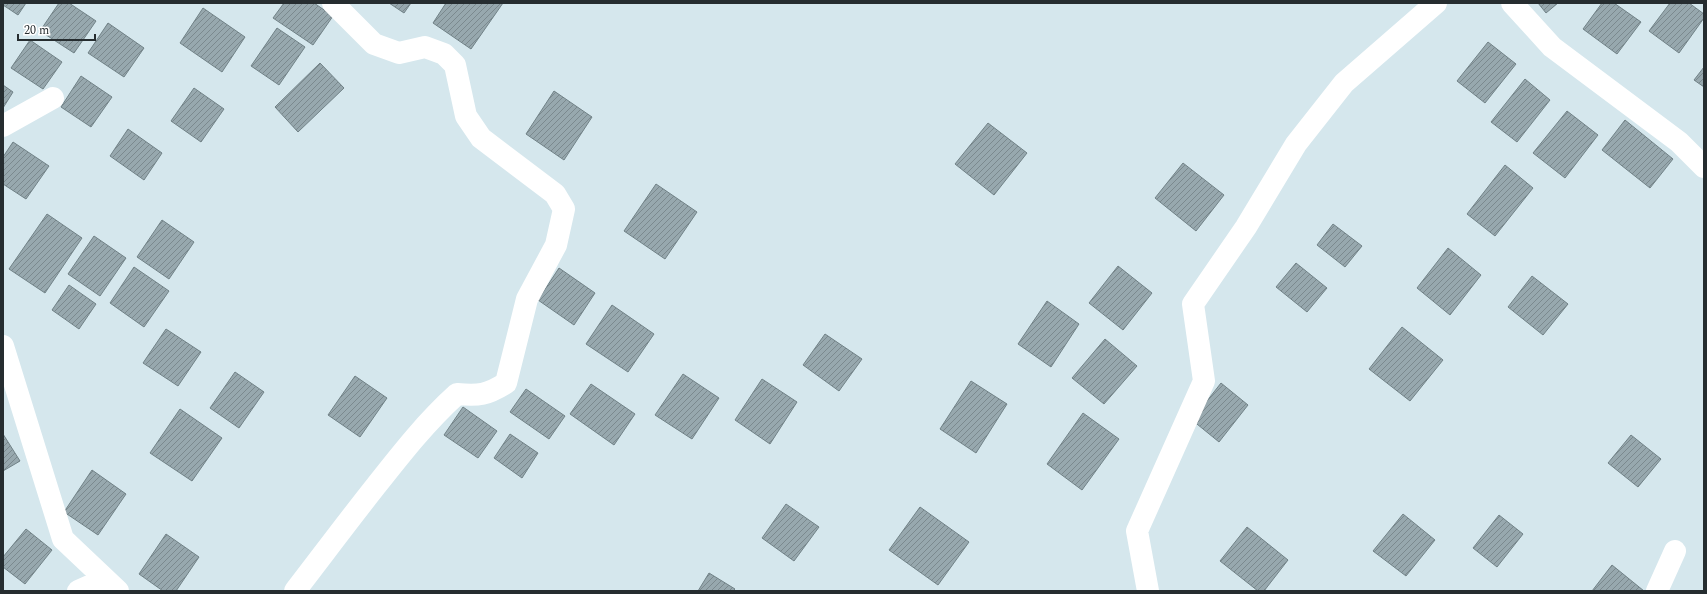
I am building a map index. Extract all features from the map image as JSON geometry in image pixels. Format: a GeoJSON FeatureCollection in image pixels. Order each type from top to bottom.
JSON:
{"type":"FeatureCollection","features":[{"type":"Feature","properties":{"kind":"street"},"geometry":{"type":"LineString","coordinates":[[295,591],[395,461],[418,433],[442,408],[457,394],[474,396],[491,393],[506,383],[527,299],[556,245],[564,209],[555,194],[481,138],[466,116],[455,65],[444,54],[425,47],[399,53],[374,44],[333,3]]}},
{"type":"Feature","properties":{"kind":"street"},"geometry":{"type":"LineString","coordinates":[[1148,591],[1137,531],[1204,381],[1193,304],[1246,227],[1296,144],[1344,83],[1436,3]]}},
{"type":"Feature","properties":{"kind":"street"},"geometry":{"type":"LineString","coordinates":[[1512,3],[1552,47],[1679,142],[1704,167]]}},
{"type":"Feature","properties":{"kind":"street"},"geometry":{"type":"LineString","coordinates":[[3,126],[53,98]]}},
{"type":"Feature","properties":{"kind":"street"},"geometry":{"type":"LineString","coordinates":[[3,346],[63,539],[112,585]]}},
{"type":"Feature","properties":{"kind":"street"},"geometry":{"type":"LineString","coordinates":[[1657,591],[1675,551]]}},
{"type":"Feature","properties":{"kind":"street"},"geometry":{"type":"LineString","coordinates":[[78,591],[112,585]]}},
{"type":"Feature","properties":{"kind":"building"},"geometry":{"type":"Polygon","coordinates":[[[3,3],[26,3],[18,15],[3,5],[3,3]]]}},
{"type":"Feature","properties":{"kind":"building"},"geometry":{"type":"Polygon","coordinates":[[[59,3],[69,3],[96,21],[74,53],[40,31],[59,3]]]}},
{"type":"Feature","properties":{"kind":"building"},"geometry":{"type":"Polygon","coordinates":[[[284,3],[314,3],[333,16],[313,45],[273,18],[284,3]]]}},
{"type":"Feature","properties":{"kind":"building"},"geometry":{"type":"Polygon","coordinates":[[[389,3],[411,3],[404,13],[389,3]]]}},
{"type":"Feature","properties":{"kind":"building"},"geometry":{"type":"Polygon","coordinates":[[[446,3],[503,3],[471,49],[433,23],[446,3]]]}},
{"type":"Feature","properties":{"kind":"building"},"geometry":{"type":"Polygon","coordinates":[[[1538,3],[1558,3],[1546,13],[1538,3]]]}},
{"type":"Feature","properties":{"kind":"building"},"geometry":{"type":"Polygon","coordinates":[[[1602,3],[1614,3],[1641,22],[1617,54],[1583,29],[1602,3]]]}},
{"type":"Feature","properties":{"kind":"building"},"geometry":{"type":"Polygon","coordinates":[[[1670,3],[1689,3],[1704,14],[1704,18],[1679,53],[1649,31],[1670,3]]]}},
{"type":"Feature","properties":{"kind":"building"},"geometry":{"type":"Polygon","coordinates":[[[203,8],[245,37],[222,72],[180,43],[203,8]]]}},
{"type":"Feature","properties":{"kind":"building"},"geometry":{"type":"Polygon","coordinates":[[[108,23],[144,48],[124,77],[88,53],[108,23]]]}},
{"type":"Feature","properties":{"kind":"building"},"geometry":{"type":"Polygon","coordinates":[[[277,28],[305,47],[279,85],[251,66],[277,28]]]}},
{"type":"Feature","properties":{"kind":"building"},"geometry":{"type":"Polygon","coordinates":[[[30,40],[62,62],[43,89],[11,68],[30,40]]]}},
{"type":"Feature","properties":{"kind":"building"},"geometry":{"type":"Polygon","coordinates":[[[1488,42],[1516,64],[1485,103],[1457,81],[1488,42]]]}},
{"type":"Feature","properties":{"kind":"building"},"geometry":{"type":"Polygon","coordinates":[[[320,63],[344,88],[298,132],[275,107],[320,63]]]}},
{"type":"Feature","properties":{"kind":"building"},"geometry":{"type":"Polygon","coordinates":[[[1704,67],[1704,87],[1694,80],[1704,67]]]}},
{"type":"Feature","properties":{"kind":"building"},"geometry":{"type":"Polygon","coordinates":[[[81,76],[112,97],[91,127],[61,107],[81,76]]]}},
{"type":"Feature","properties":{"kind":"building"},"geometry":{"type":"Polygon","coordinates":[[[1525,79],[1550,100],[1517,142],[1491,122],[1525,79]]]}},
{"type":"Feature","properties":{"kind":"building"},"geometry":{"type":"Polygon","coordinates":[[[3,85],[13,92],[3,108],[3,85]]]}},
{"type":"Feature","properties":{"kind":"building"},"geometry":{"type":"Polygon","coordinates":[[[194,88],[224,109],[201,142],[171,121],[194,88]]]}},
{"type":"Feature","properties":{"kind":"building"},"geometry":{"type":"Polygon","coordinates":[[[554,91],[592,117],[564,160],[526,134],[554,91]]]}},
{"type":"Feature","properties":{"kind":"building"},"geometry":{"type":"Polygon","coordinates":[[[1567,111],[1598,135],[1565,178],[1533,153],[1567,111]]]}},
{"type":"Feature","properties":{"kind":"building"},"geometry":{"type":"Polygon","coordinates":[[[1625,120],[1673,159],[1650,188],[1602,150],[1625,120]]]}},
{"type":"Feature","properties":{"kind":"building"},"geometry":{"type":"Polygon","coordinates":[[[988,123],[1027,153],[994,195],[955,164],[988,123]]]}},
{"type":"Feature","properties":{"kind":"building"},"geometry":{"type":"Polygon","coordinates":[[[128,129],[162,153],[144,180],[110,156],[128,129]]]}},
{"type":"Feature","properties":{"kind":"building"},"geometry":{"type":"Polygon","coordinates":[[[13,142],[49,166],[26,199],[3,184],[3,157],[13,142]]]}},
{"type":"Feature","properties":{"kind":"building"},"geometry":{"type":"Polygon","coordinates":[[[1183,163],[1224,195],[1196,231],[1155,198],[1183,163]]]}},
{"type":"Feature","properties":{"kind":"building"},"geometry":{"type":"Polygon","coordinates":[[[1505,165],[1533,188],[1495,236],[1467,214],[1505,165]]]}},
{"type":"Feature","properties":{"kind":"building"},"geometry":{"type":"Polygon","coordinates":[[[656,184],[697,212],[665,259],[624,231],[656,184]]]}},
{"type":"Feature","properties":{"kind":"building"},"geometry":{"type":"Polygon","coordinates":[[[47,214],[82,238],[45,293],[9,269],[47,214]]]}},
{"type":"Feature","properties":{"kind":"building"},"geometry":{"type":"Polygon","coordinates":[[[162,220],[194,242],[169,279],[137,257],[162,220]]]}},
{"type":"Feature","properties":{"kind":"building"},"geometry":{"type":"Polygon","coordinates":[[[1333,224],[1362,246],[1345,267],[1317,245],[1333,224]]]}},
{"type":"Feature","properties":{"kind":"building"},"geometry":{"type":"Polygon","coordinates":[[[94,236],[126,258],[100,296],[68,274],[94,236]]]}},
{"type":"Feature","properties":{"kind":"building"},"geometry":{"type":"Polygon","coordinates":[[[1448,248],[1481,275],[1450,315],[1417,288],[1448,248]]]}},
{"type":"Feature","properties":{"kind":"building"},"geometry":{"type":"Polygon","coordinates":[[[1296,263],[1327,288],[1307,312],[1276,287],[1296,263]]]}},
{"type":"Feature","properties":{"kind":"building"},"geometry":{"type":"Polygon","coordinates":[[[1118,266],[1152,293],[1123,330],[1089,303],[1118,266]]]}},
{"type":"Feature","properties":{"kind":"building"},"geometry":{"type":"Polygon","coordinates":[[[134,267],[169,291],[144,327],[110,303],[134,267]]]}},
{"type":"Feature","properties":{"kind":"building"},"geometry":{"type":"Polygon","coordinates":[[[559,268],[595,293],[574,325],[538,300],[559,268]]]}},
{"type":"Feature","properties":{"kind":"building"},"geometry":{"type":"Polygon","coordinates":[[[1532,276],[1568,304],[1543,335],[1508,307],[1532,276]]]}},
{"type":"Feature","properties":{"kind":"building"},"geometry":{"type":"Polygon","coordinates":[[[69,285],[96,304],[79,329],[52,310],[69,285]]]}},
{"type":"Feature","properties":{"kind":"building"},"geometry":{"type":"Polygon","coordinates":[[[1047,301],[1079,324],[1051,367],[1018,344],[1047,301]]]}},
{"type":"Feature","properties":{"kind":"building"},"geometry":{"type":"Polygon","coordinates":[[[612,305],[654,334],[628,372],[586,344],[612,305]]]}},
{"type":"Feature","properties":{"kind":"building"},"geometry":{"type":"Polygon","coordinates":[[[1402,327],[1443,360],[1410,401],[1369,369],[1402,327]]]}},
{"type":"Feature","properties":{"kind":"building"},"geometry":{"type":"Polygon","coordinates":[[[166,329],[201,352],[178,386],[143,363],[166,329]]]}},
{"type":"Feature","properties":{"kind":"building"},"geometry":{"type":"Polygon","coordinates":[[[825,334],[862,359],[839,391],[803,365],[825,334]]]}},
{"type":"Feature","properties":{"kind":"building"},"geometry":{"type":"Polygon","coordinates":[[[1105,339],[1137,366],[1104,404],[1072,378],[1105,339]]]}},
{"type":"Feature","properties":{"kind":"building"},"geometry":{"type":"Polygon","coordinates":[[[235,372],[264,392],[239,428],[210,408],[235,372]]]}},
{"type":"Feature","properties":{"kind":"building"},"geometry":{"type":"Polygon","coordinates":[[[683,374],[719,398],[692,439],[655,415],[683,374]]]}},
{"type":"Feature","properties":{"kind":"building"},"geometry":{"type":"Polygon","coordinates":[[[355,376],[387,398],[360,437],[328,415],[355,376]]]}},
{"type":"Feature","properties":{"kind":"building"},"geometry":{"type":"Polygon","coordinates":[[[762,379],[797,402],[770,444],[735,420],[762,379]]]}},
{"type":"Feature","properties":{"kind":"building"},"geometry":{"type":"Polygon","coordinates":[[[971,381],[1007,404],[976,453],[940,429],[971,381]]]}},
{"type":"Feature","properties":{"kind":"building"},"geometry":{"type":"Polygon","coordinates":[[[1221,383],[1248,405],[1219,442],[1192,420],[1221,383]]]}},
{"type":"Feature","properties":{"kind":"building"},"geometry":{"type":"Polygon","coordinates":[[[591,384],[635,414],[614,445],[570,414],[591,384]]]}},
{"type":"Feature","properties":{"kind":"building"},"geometry":{"type":"Polygon","coordinates":[[[526,389],[565,416],[549,439],[510,412],[526,389]]]}},
{"type":"Feature","properties":{"kind":"building"},"geometry":{"type":"Polygon","coordinates":[[[463,407],[497,431],[478,458],[444,435],[463,407]]]}},
{"type":"Feature","properties":{"kind":"building"},"geometry":{"type":"Polygon","coordinates":[[[180,409],[222,438],[192,481],[150,453],[180,409]]]}},
{"type":"Feature","properties":{"kind":"building"},"geometry":{"type":"Polygon","coordinates":[[[1083,413],[1119,439],[1082,490],[1047,464],[1083,413]]]}},
{"type":"Feature","properties":{"kind":"building"},"geometry":{"type":"Polygon","coordinates":[[[3,434],[20,461],[3,471],[3,434]]]}},
{"type":"Feature","properties":{"kind":"building"},"geometry":{"type":"Polygon","coordinates":[[[510,434],[538,453],[522,478],[494,458],[510,434]]]}},
{"type":"Feature","properties":{"kind":"building"},"geometry":{"type":"Polygon","coordinates":[[[1631,435],[1661,459],[1638,487],[1608,463],[1631,435]]]}},
{"type":"Feature","properties":{"kind":"building"},"geometry":{"type":"Polygon","coordinates":[[[92,470],[126,494],[98,535],[64,512],[92,470]]]}},
{"type":"Feature","properties":{"kind":"building"},"geometry":{"type":"Polygon","coordinates":[[[786,504],[819,527],[794,561],[762,538],[786,504]]]}},
{"type":"Feature","properties":{"kind":"building"},"geometry":{"type":"Polygon","coordinates":[[[920,507],[969,542],[938,585],[889,550],[920,507]]]}},
{"type":"Feature","properties":{"kind":"building"},"geometry":{"type":"Polygon","coordinates":[[[1403,514],[1435,540],[1406,576],[1373,551],[1403,514]]]}},
{"type":"Feature","properties":{"kind":"building"},"geometry":{"type":"Polygon","coordinates":[[[1499,515],[1523,534],[1497,567],[1473,548],[1499,515]]]}},
{"type":"Feature","properties":{"kind":"building"},"geometry":{"type":"Polygon","coordinates":[[[1247,527],[1288,560],[1264,591],[1258,591],[1220,561],[1247,527]]]}},
{"type":"Feature","properties":{"kind":"building"},"geometry":{"type":"Polygon","coordinates":[[[26,529],[52,550],[25,584],[3,567],[3,557],[26,529]]]}},
{"type":"Feature","properties":{"kind":"building"},"geometry":{"type":"Polygon","coordinates":[[[166,534],[199,557],[176,591],[163,591],[139,574],[166,534]]]}},
{"type":"Feature","properties":{"kind":"building"},"geometry":{"type":"Polygon","coordinates":[[[1612,565],[1644,591],[1592,591],[1612,565]]]}},
{"type":"Feature","properties":{"kind":"building"},"geometry":{"type":"Polygon","coordinates":[[[709,573],[735,589],[733,591],[698,591],[709,573]]]}}]}
